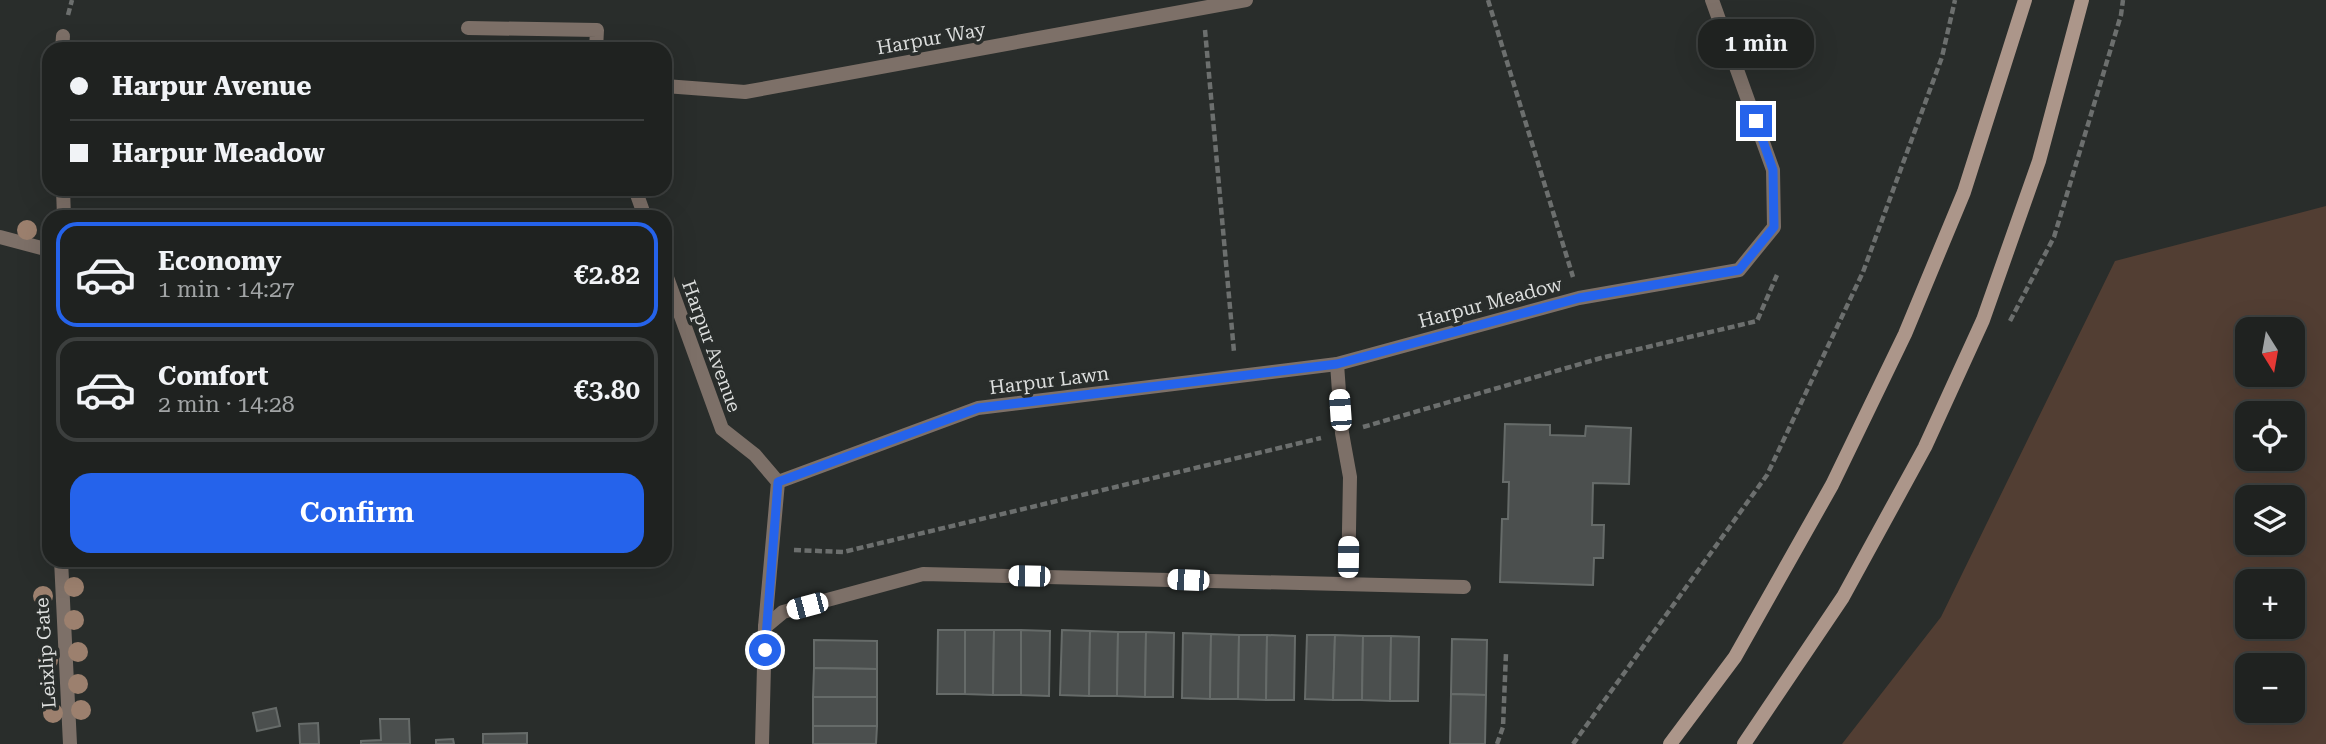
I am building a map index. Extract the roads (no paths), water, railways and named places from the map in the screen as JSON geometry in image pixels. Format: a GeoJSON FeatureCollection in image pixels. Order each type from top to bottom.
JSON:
{"type":"FeatureCollection","features":[{"type":"Feature","properties":{"kind":"main road"},"geometry":{"type":"LineString","coordinates":[[1670,744],[1735,657],[1832,485],[1905,334],[1964,192],[2025,0]]}},
{"type":"Feature","properties":{"kind":"main road"},"geometry":{"type":"LineString","coordinates":[[1744,744],[1843,597],[1926,447],[1983,320],[2039,161],[2081,0]]}},
{"type":"Feature","properties":{"kind":"street","name":"Harpur Way"},"geometry":{"type":"LineString","coordinates":[[672,87],[746,92],[1246,0]]}},
{"type":"Feature","properties":{"kind":"street","name":"Harpur Meadow"},"geometry":{"type":"LineString","coordinates":[[1337,364],[1579,298],[1739,270],[1774,227],[1773,170],[1712,0]]}},
{"type":"Feature","properties":{"kind":"street"},"geometry":{"type":"LineString","coordinates":[[468,28],[597,30],[596,42]]}},
{"type":"Feature","properties":{"kind":"street"},"geometry":{"type":"LineString","coordinates":[[0,237],[42,248]]}},
{"type":"Feature","properties":{"kind":"street","name":"Harpur Avenue"},"geometry":{"type":"LineString","coordinates":[[672,291],[722,429],[755,455],[778,482]]}},
{"type":"Feature","properties":{"kind":"street"},"geometry":{"type":"LineString","coordinates":[[1337,364],[1342,433],[1350,477],[1348,584]]}},
{"type":"Feature","properties":{"kind":"street","name":"Harpur Lawn"},"geometry":{"type":"LineString","coordinates":[[778,482],[978,408],[1337,364]]}},
{"type":"Feature","properties":{"kind":"street"},"geometry":{"type":"LineString","coordinates":[[762,744],[765,627],[778,482]]}},
{"type":"Feature","properties":{"kind":"street","name":"Leixlip Gate"},"geometry":{"type":"LineString","coordinates":[[61,567],[70,744]]}},
{"type":"Feature","properties":{"kind":"street"},"geometry":{"type":"LineString","coordinates":[[765,627],[783,612],[923,574],[1464,587]]}}]}
